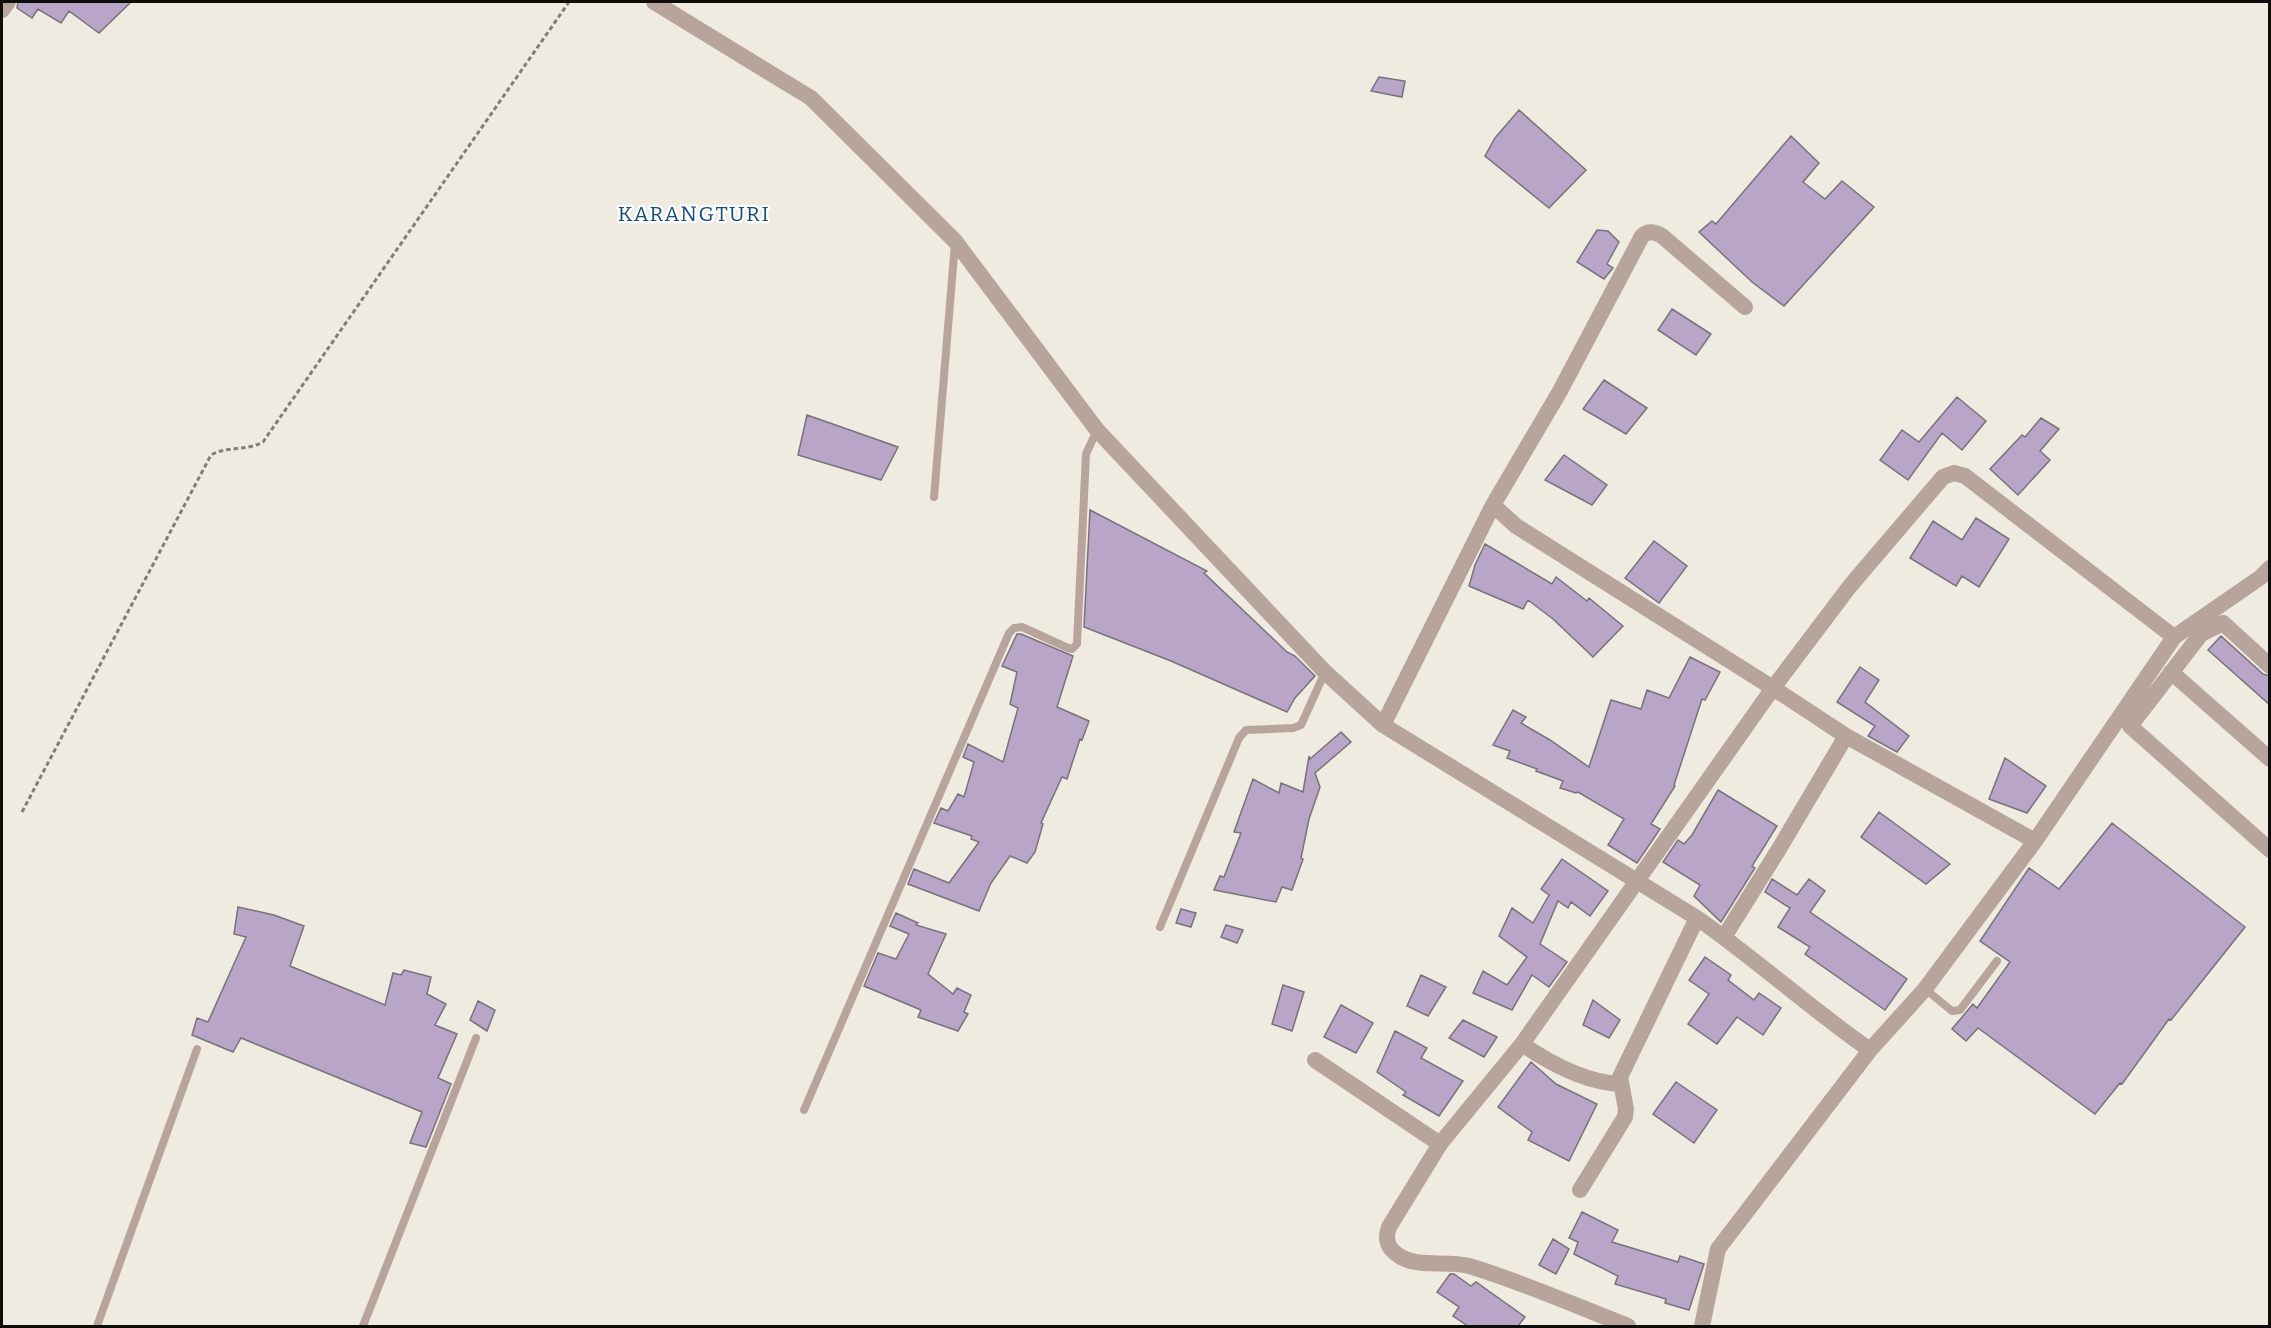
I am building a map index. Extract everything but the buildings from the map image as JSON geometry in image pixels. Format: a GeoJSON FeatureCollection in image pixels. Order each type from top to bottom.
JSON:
{"type":"FeatureCollection","features":[{"type":"Feature","properties":{"kind":"street"},"geometry":{"type":"LineString","coordinates":[[2,10],[8,2]]}},
{"type":"Feature","properties":{"kind":"street"},"geometry":{"type":"LineString","coordinates":[[654,2],[811,98],[955,241],[1097,430],[1325,672],[1383,725],[1697,918],[1838,1028],[1870,1050]]}},
{"type":"Feature","properties":{"kind":"street"},"geometry":{"type":"LineString","coordinates":[[1383,725],[1493,505],[1560,391],[1642,236],[1646,233],[1656,233],[1662,236],[1745,307]]}},
{"type":"Feature","properties":{"kind":"street"},"geometry":{"type":"LineString","coordinates":[[1628,1326],[1466,1265],[1409,1261],[1392,1250],[1387,1243],[1386,1236],[1389,1227],[1440,1144],[1522,1044],[1773,688],[1850,586],[1943,477],[1954,473],[1965,476],[2174,637]]}},
{"type":"Feature","properties":{"kind":"street"},"geometry":{"type":"LineString","coordinates":[[1493,505],[1516,526],[1846,736],[2035,841]]}},
{"type":"Feature","properties":{"kind":"street"},"geometry":{"type":"LineString","coordinates":[[2270,568],[2196,630],[2171,672],[2130,726],[2270,850]]}},
{"type":"Feature","properties":{"kind":"street"},"geometry":{"type":"LineString","coordinates":[[1702,1326],[1718,1249],[1870,1050],[1925,989],[2035,841],[2174,637],[2223,624],[2270,666]]}},
{"type":"Feature","properties":{"kind":"street"},"geometry":{"type":"LineString","coordinates":[[2171,672],[2270,759]]}},
{"type":"Feature","properties":{"kind":"street"},"geometry":{"type":"LineString","coordinates":[[1724,937],[1846,736]]}},
{"type":"Feature","properties":{"kind":"street"},"geometry":{"type":"LineString","coordinates":[[1580,1190],[1625,1117],[1626,1109],[1620,1077],[1697,918]]}},
{"type":"Feature","properties":{"kind":"street"},"geometry":{"type":"LineString","coordinates":[[1522,1044],[1562,1067],[1591,1080],[1620,1084]]}},
{"type":"Feature","properties":{"kind":"street"},"geometry":{"type":"LineString","coordinates":[[1315,1060],[1440,1144]]}},
{"type":"Feature","properties":{"kind":"lane"},"geometry":{"type":"LineString","coordinates":[[934,497],[955,241]]}},
{"type":"Feature","properties":{"kind":"lane"},"geometry":{"type":"LineString","coordinates":[[804,1110],[1009,633],[1014,628],[1022,627],[1068,648],[1072,649],[1077,645],[1086,454],[1097,430]]}},
{"type":"Feature","properties":{"kind":"lane"},"geometry":{"type":"LineString","coordinates":[[1160,927],[1239,738],[1246,730],[1293,728],[1301,725],[1325,672]]}},
{"type":"Feature","properties":{"kind":"lane"},"geometry":{"type":"LineString","coordinates":[[1925,989],[1952,1011],[1957,1012],[1997,961]]}},
{"type":"Feature","properties":{"kind":"lane"},"geometry":{"type":"LineString","coordinates":[[363,1326],[476,1038]]}},
{"type":"Feature","properties":{"kind":"lane"},"geometry":{"type":"LineString","coordinates":[[98,1326],[197,1049]]}},
{"type":"Feature","properties":{"kind":"path"},"geometry":{"type":"LineString","coordinates":[[22,812],[211,455],[220,451],[255,446],[263,441],[569,2]]}},
{"type":"Feature","properties":{"kind":"district","name":"KARANGTURI"},"geometry":{"type":"Point","coordinates":[694,214]}}]}
